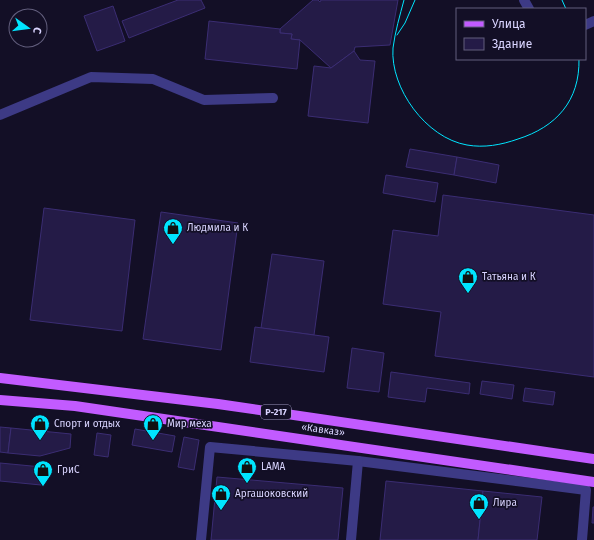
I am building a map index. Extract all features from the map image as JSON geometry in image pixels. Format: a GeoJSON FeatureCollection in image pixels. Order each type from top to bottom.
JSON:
{"type":"FeatureCollection","features":[{"type":"Feature","properties":{"kind":"main road","name":"«Кавказ»"},"geometry":{"type":"LineString","coordinates":[[0,378],[218,404],[594,459]]}},
{"type":"Feature","properties":{"kind":"main road","name":"«Кавказ»"},"geometry":{"type":"LineString","coordinates":[[0,400],[75,406],[594,482]]}},
{"type":"Feature","properties":{"kind":"street"},"geometry":{"type":"LineString","coordinates":[[0,115],[91,77],[153,79],[204,100],[273,98]]}},
{"type":"Feature","properties":{"kind":"street"},"geometry":{"type":"LineString","coordinates":[[201,540],[210,447],[358,461],[586,490],[582,540]]}},
{"type":"Feature","properties":{"kind":"street"},"geometry":{"type":"LineString","coordinates":[[351,540],[358,461]]}},
{"type":"Feature","properties":{"kind":"building"},"geometry":{"type":"Polygon","coordinates":[[[178,0],[201,0],[205,8],[129,38],[122,21],[178,0]]]}},
{"type":"Feature","properties":{"kind":"building"},"geometry":{"type":"Polygon","coordinates":[[[313,0],[318,0],[320,2],[321,0],[398,0],[390,45],[355,47],[354,51],[331,68],[300,40],[291,39],[292,34],[280,33],[280,29],[313,0]]]}},
{"type":"Feature","properties":{"kind":"building"},"geometry":{"type":"Polygon","coordinates":[[[113,6],[125,41],[97,51],[84,16],[113,6]]]}},
{"type":"Feature","properties":{"kind":"building"},"geometry":{"type":"Polygon","coordinates":[[[209,21],[280,29],[280,33],[292,34],[291,39],[300,40],[297,69],[205,59],[209,21]]]}},
{"type":"Feature","properties":{"kind":"building"},"geometry":{"type":"Polygon","coordinates":[[[354,51],[360,60],[375,61],[368,123],[308,116],[314,66],[331,68],[354,51]]]}},
{"type":"Feature","properties":{"kind":"building"},"geometry":{"type":"Polygon","coordinates":[[[410,149],[457,157],[454,175],[406,167],[410,149]]]}},
{"type":"Feature","properties":{"kind":"building"},"geometry":{"type":"Polygon","coordinates":[[[457,157],[499,165],[496,183],[454,175],[457,157]]]}},
{"type":"Feature","properties":{"kind":"building"},"geometry":{"type":"Polygon","coordinates":[[[386,175],[438,183],[435,202],[383,193],[386,175]]]}},
{"type":"Feature","properties":{"kind":"building"},"geometry":{"type":"Polygon","coordinates":[[[443,195],[594,215],[594,377],[435,356],[441,312],[383,304],[393,230],[438,236],[443,195]]]}},
{"type":"Feature","properties":{"kind":"building"},"geometry":{"type":"Polygon","coordinates":[[[44,208],[135,220],[122,331],[30,320],[44,208]]]}},
{"type":"Feature","properties":{"kind":"building"},"geometry":{"type":"Polygon","coordinates":[[[161,212],[238,223],[221,350],[143,339],[161,212]]]}},
{"type":"Feature","properties":{"kind":"building"},"geometry":{"type":"Polygon","coordinates":[[[272,254],[324,261],[314,335],[261,328],[272,254]]]}},
{"type":"Feature","properties":{"kind":"building"},"geometry":{"type":"Polygon","coordinates":[[[255,327],[329,337],[324,372],[250,362],[255,327]]]}},
{"type":"Feature","properties":{"kind":"building"},"geometry":{"type":"Polygon","coordinates":[[[352,348],[384,353],[379,392],[347,388],[352,348]]]}},
{"type":"Feature","properties":{"kind":"building"},"geometry":{"type":"Polygon","coordinates":[[[391,372],[470,383],[469,394],[427,388],[425,402],[388,397],[391,372]]]}},
{"type":"Feature","properties":{"kind":"building"},"geometry":{"type":"Polygon","coordinates":[[[482,381],[514,385],[512,399],[480,394],[482,381]]]}},
{"type":"Feature","properties":{"kind":"building"},"geometry":{"type":"Polygon","coordinates":[[[525,388],[555,392],[553,405],[523,401],[525,388]]]}},
{"type":"Feature","properties":{"kind":"building"},"geometry":{"type":"Polygon","coordinates":[[[0,427],[11,428],[8,453],[0,452],[0,427]]]}},
{"type":"Feature","properties":{"kind":"building","name":"Спорт и отдых"},"geometry":{"type":"Polygon","coordinates":[[[11,428],[71,434],[70,448],[40,456],[8,453],[11,428]]]}},
{"type":"Feature","properties":{"kind":"building","name":"Мир меха"},"geometry":{"type":"Polygon","coordinates":[[[135,429],[175,436],[172,452],[132,445],[135,429]]]}},
{"type":"Feature","properties":{"kind":"building"},"geometry":{"type":"Polygon","coordinates":[[[97,433],[111,435],[108,457],[94,455],[97,433]]]}},
{"type":"Feature","properties":{"kind":"building"},"geometry":{"type":"Polygon","coordinates":[[[184,437],[199,440],[194,470],[178,467],[184,437]]]}},
{"type":"Feature","properties":{"kind":"building"},"geometry":{"type":"Polygon","coordinates":[[[0,463],[42,467],[41,485],[0,481],[0,463]]]}},
{"type":"Feature","properties":{"kind":"building"},"geometry":{"type":"Polygon","coordinates":[[[217,477],[343,488],[338,540],[211,540],[217,477]]]}},
{"type":"Feature","properties":{"kind":"building"},"geometry":{"type":"Polygon","coordinates":[[[386,481],[483,491],[478,540],[380,540],[386,481]]]}},
{"type":"Feature","properties":{"kind":"building"},"geometry":{"type":"Polygon","coordinates":[[[483,491],[542,497],[537,540],[478,540],[483,491]]]}},
{"type":"Feature","properties":{"kind":"building"},"geometry":{"type":"Polygon","coordinates":[[[593,507],[594,523],[592,523],[593,507]]]}},
{"type":"Feature","properties":{"kind":"tram line"},"geometry":{"type":"LineString","coordinates":[[404,0],[393,48],[394,63],[398,79],[404,94],[425,122],[438,133],[452,140],[473,146],[492,145],[518,139],[532,134],[544,127],[563,110],[570,100],[575,88],[579,60]]}},
{"type":"Feature","properties":{"kind":"tram line"},"geometry":{"type":"LineString","coordinates":[[397,35],[405,23],[415,0]]}},
{"type":"Feature","properties":{"kind":"tram line"},"geometry":{"type":"LineString","coordinates":[[562,0],[566,8]]}},
{"type":"Feature","properties":{"kind":"place","name":"Людмила и К"},"geometry":{"type":"Point","coordinates":[173,245]}},
{"type":"Feature","properties":{"kind":"place","name":"Татьяна и К"},"geometry":{"type":"Point","coordinates":[468,294]}},
{"type":"Feature","properties":{"kind":"place","name":"Спорт и отдых"},"geometry":{"type":"Point","coordinates":[40,441]}},
{"type":"Feature","properties":{"kind":"place","name":"Мир меха"},"geometry":{"type":"Point","coordinates":[153,441]}},
{"type":"Feature","properties":{"kind":"place","name":"LAMA"},"geometry":{"type":"Point","coordinates":[247,484]}},
{"type":"Feature","properties":{"kind":"place","name":"ГриС"},"geometry":{"type":"Point","coordinates":[43,487]}},
{"type":"Feature","properties":{"kind":"place","name":"Аргашоковский"},"geometry":{"type":"Point","coordinates":[221,511]}},
{"type":"Feature","properties":{"kind":"place","name":"Лира"},"geometry":{"type":"Point","coordinates":[479,520]}}]}
